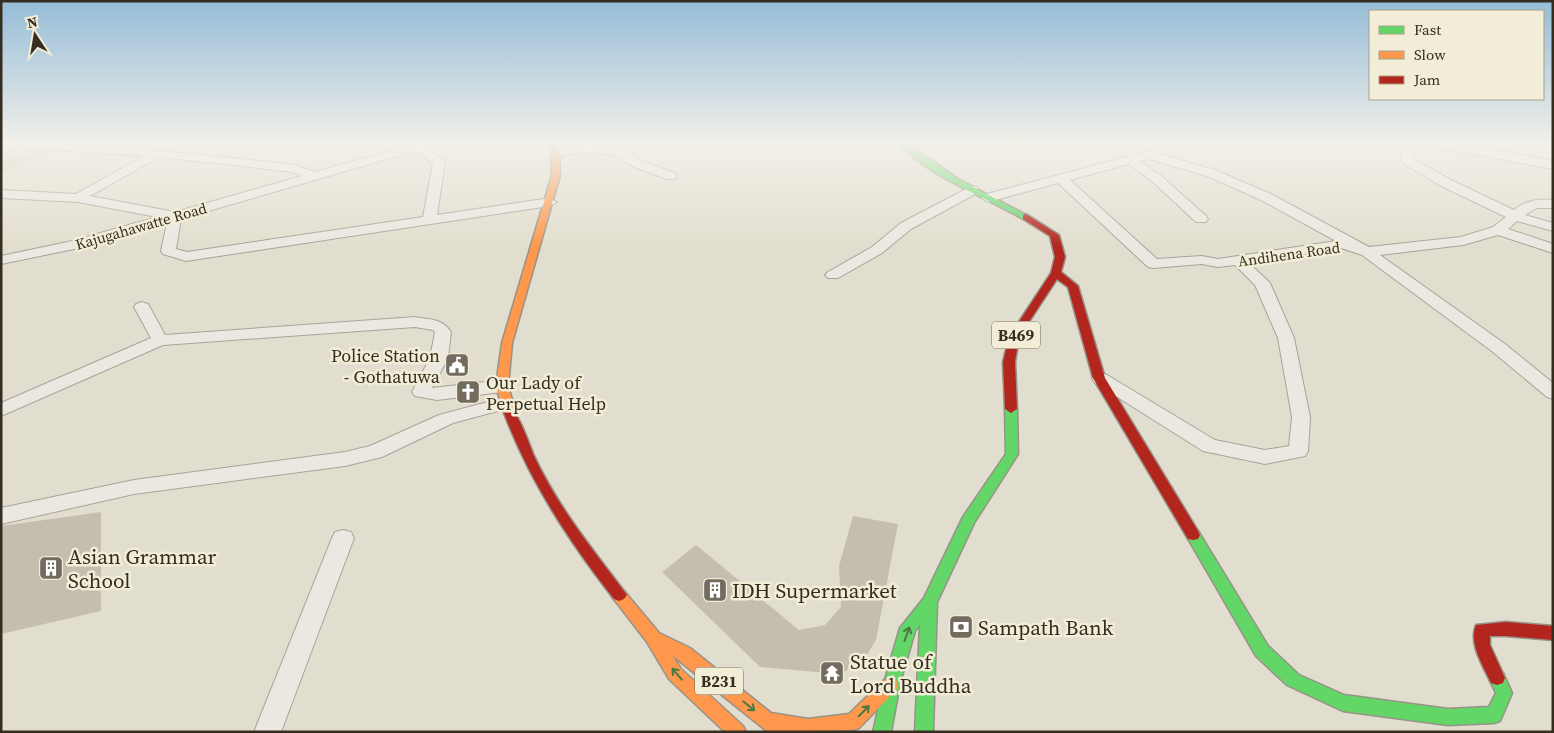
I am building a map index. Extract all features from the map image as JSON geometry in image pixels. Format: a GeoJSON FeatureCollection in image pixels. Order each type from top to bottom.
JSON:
{"type":"FeatureCollection","features":[{"type":"Feature","properties":{"kind":"main road","name":"B231"},"geometry":{"type":"LineString","coordinates":[[555,178],[550,202],[507,343],[504,395],[518,437],[547,495],[612,586],[653,637],[675,674],[737,732]]}},
{"type":"Feature","properties":{"kind":"main road","name":"B469"},"geometry":{"type":"LineString","coordinates":[[882,732],[892,682],[908,628],[929,602],[968,521],[1012,454],[1009,362],[1014,337],[1056,272],[1060,257],[1054,235],[1011,208],[952,178]]}},
{"type":"Feature","properties":{"kind":"main road"},"geometry":{"type":"LineString","coordinates":[[1056,272],[1072,286],[1099,378],[1262,651],[1294,680],[1343,703],[1448,717],[1494,715],[1504,693],[1482,645],[1482,630],[1506,629],[1553,633]]}},
{"type":"Feature","properties":{"kind":"main road","name":"B469"},"geometry":{"type":"LineString","coordinates":[[924,732],[929,602]]}},
{"type":"Feature","properties":{"kind":"main road","name":"B231"},"geometry":{"type":"LineString","coordinates":[[653,637],[684,653],[781,732]]}},
{"type":"Feature","properties":{"kind":"main road"},"geometry":{"type":"LineString","coordinates":[[768,721],[808,727],[853,722],[892,682]]}},
{"type":"Feature","properties":{"kind":"street"},"geometry":{"type":"LineString","coordinates":[[78,198],[113,178]]}},
{"type":"Feature","properties":{"kind":"street","name":"Kajugahawatte Road"},"geometry":{"type":"LineString","coordinates":[[1,260],[74,245],[307,178]]}},
{"type":"Feature","properties":{"kind":"street"},"geometry":{"type":"LineString","coordinates":[[429,220],[436,178]]}},
{"type":"Feature","properties":{"kind":"street"},"geometry":{"type":"LineString","coordinates":[[988,198],[1060,178]]}},
{"type":"Feature","properties":{"kind":"street","name":"Andihena Road"},"geometry":{"type":"LineString","coordinates":[[1061,178],[1153,264],[1202,260],[1218,263],[1239,261],[1342,244],[1367,252],[1463,241],[1498,230],[1526,206],[1543,202],[1553,204]]}},
{"type":"Feature","properties":{"kind":"street"},"geometry":{"type":"LineString","coordinates":[[1156,178],[1201,219]]}},
{"type":"Feature","properties":{"kind":"street"},"geometry":{"type":"LineString","coordinates":[[1221,178],[1266,197],[1367,252],[1499,348],[1553,393]]}},
{"type":"Feature","properties":{"kind":"street"},"geometry":{"type":"LineString","coordinates":[[1438,178],[1515,216],[1553,227]]}},
{"type":"Feature","properties":{"kind":"street"},"geometry":{"type":"LineString","coordinates":[[833,275],[877,250],[906,226],[972,190]]}},
{"type":"Feature","properties":{"kind":"street"},"geometry":{"type":"LineString","coordinates":[[1,194],[78,198],[175,216],[168,251],[186,257],[550,202]]}},
{"type":"Feature","properties":{"kind":"street"},"geometry":{"type":"LineString","coordinates":[[1498,230],[1553,249]]}},
{"type":"Feature","properties":{"kind":"street"},"geometry":{"type":"LineString","coordinates":[[1099,378],[1210,446],[1264,457],[1298,451],[1301,417],[1286,338],[1262,283],[1239,261]]}},
{"type":"Feature","properties":{"kind":"street"},"geometry":{"type":"LineString","coordinates":[[142,308],[160,340]]}},
{"type":"Feature","properties":{"kind":"street"},"geometry":{"type":"LineString","coordinates":[[1,410],[160,340],[415,322],[438,326],[444,332],[440,358],[421,392],[504,395]]}},
{"type":"Feature","properties":{"kind":"street"},"geometry":{"type":"LineString","coordinates":[[1,516],[134,487],[345,459],[375,452],[504,395]]}},
{"type":"Feature","properties":{"kind":"street"},"geometry":{"type":"LineString","coordinates":[[267,732],[344,538]]}},
{"type":"Feature","properties":{"kind":"building","name":"Asian Grammar School"},"geometry":{"type":"Polygon","coordinates":[[[101,512],[101,611],[1,634],[1,526],[101,512]]]}},
{"type":"Feature","properties":{"kind":"building","name":"IDH Supermarket"},"geometry":{"type":"Polygon","coordinates":[[[853,516],[898,524],[876,640],[862,663],[839,674],[760,667],[662,572],[696,545],[799,630],[825,625],[841,607],[839,566],[853,516]]]}},
{"type":"Feature","properties":{"kind":"traffic: fast"},"geometry":{"type":"LineString","coordinates":[[951,178],[1026,217]]}},
{"type":"Feature","properties":{"kind":"traffic: fast"},"geometry":{"type":"LineString","coordinates":[[882,732],[892,683],[908,628],[929,602],[968,521],[1012,454],[1011,409]]}},
{"type":"Feature","properties":{"kind":"traffic: fast"},"geometry":{"type":"LineString","coordinates":[[1193,535],[1262,651],[1293,680],[1343,703],[1448,717],[1494,715],[1504,693],[1497,678]]}},
{"type":"Feature","properties":{"kind":"traffic: fast"},"geometry":{"type":"LineString","coordinates":[[924,732],[929,602]]}},
{"type":"Feature","properties":{"kind":"traffic: slow"},"geometry":{"type":"LineString","coordinates":[[510,413],[502,386],[507,343],[555,178]]}},
{"type":"Feature","properties":{"kind":"traffic: slow"},"geometry":{"type":"LineString","coordinates":[[619,595],[653,637],[675,674],[737,732]]}},
{"type":"Feature","properties":{"kind":"traffic: slow"},"geometry":{"type":"LineString","coordinates":[[654,638],[684,653],[781,732]]}},
{"type":"Feature","properties":{"kind":"traffic: slow"},"geometry":{"type":"LineString","coordinates":[[768,721],[808,727],[853,722],[890,685]]}},
{"type":"Feature","properties":{"kind":"traffic: jam"},"geometry":{"type":"LineString","coordinates":[[1011,409],[1009,362],[1014,337],[1056,273],[1060,257],[1054,235],[1026,217]]}},
{"type":"Feature","properties":{"kind":"traffic: jam"},"geometry":{"type":"LineString","coordinates":[[1056,273],[1073,286],[1099,378],[1193,535]]}},
{"type":"Feature","properties":{"kind":"traffic: jam"},"geometry":{"type":"LineString","coordinates":[[510,413],[519,438],[543,486],[571,531],[619,595]]}},
{"type":"Feature","properties":{"kind":"traffic: jam"},"geometry":{"type":"LineString","coordinates":[[1497,678],[1482,645],[1482,630],[1506,629],[1553,633]]}},
{"type":"Feature","properties":{"kind":"place","name":"Police Station - Gothatuwa"},"geometry":{"type":"Point","coordinates":[457,365]}},
{"type":"Feature","properties":{"kind":"place","name":"Our Lady of Perpetual Help"},"geometry":{"type":"Point","coordinates":[468,392]}},
{"type":"Feature","properties":{"kind":"place","name":"Asian Grammar School"},"geometry":{"type":"Point","coordinates":[51,568]}},
{"type":"Feature","properties":{"kind":"place","name":"IDH Supermarket"},"geometry":{"type":"Point","coordinates":[715,590]}},
{"type":"Feature","properties":{"kind":"place","name":"Sampath Bank"},"geometry":{"type":"Point","coordinates":[961,627]}},
{"type":"Feature","properties":{"kind":"place","name":"Statue of Lord Buddha"},"geometry":{"type":"Point","coordinates":[832,673]}}]}
